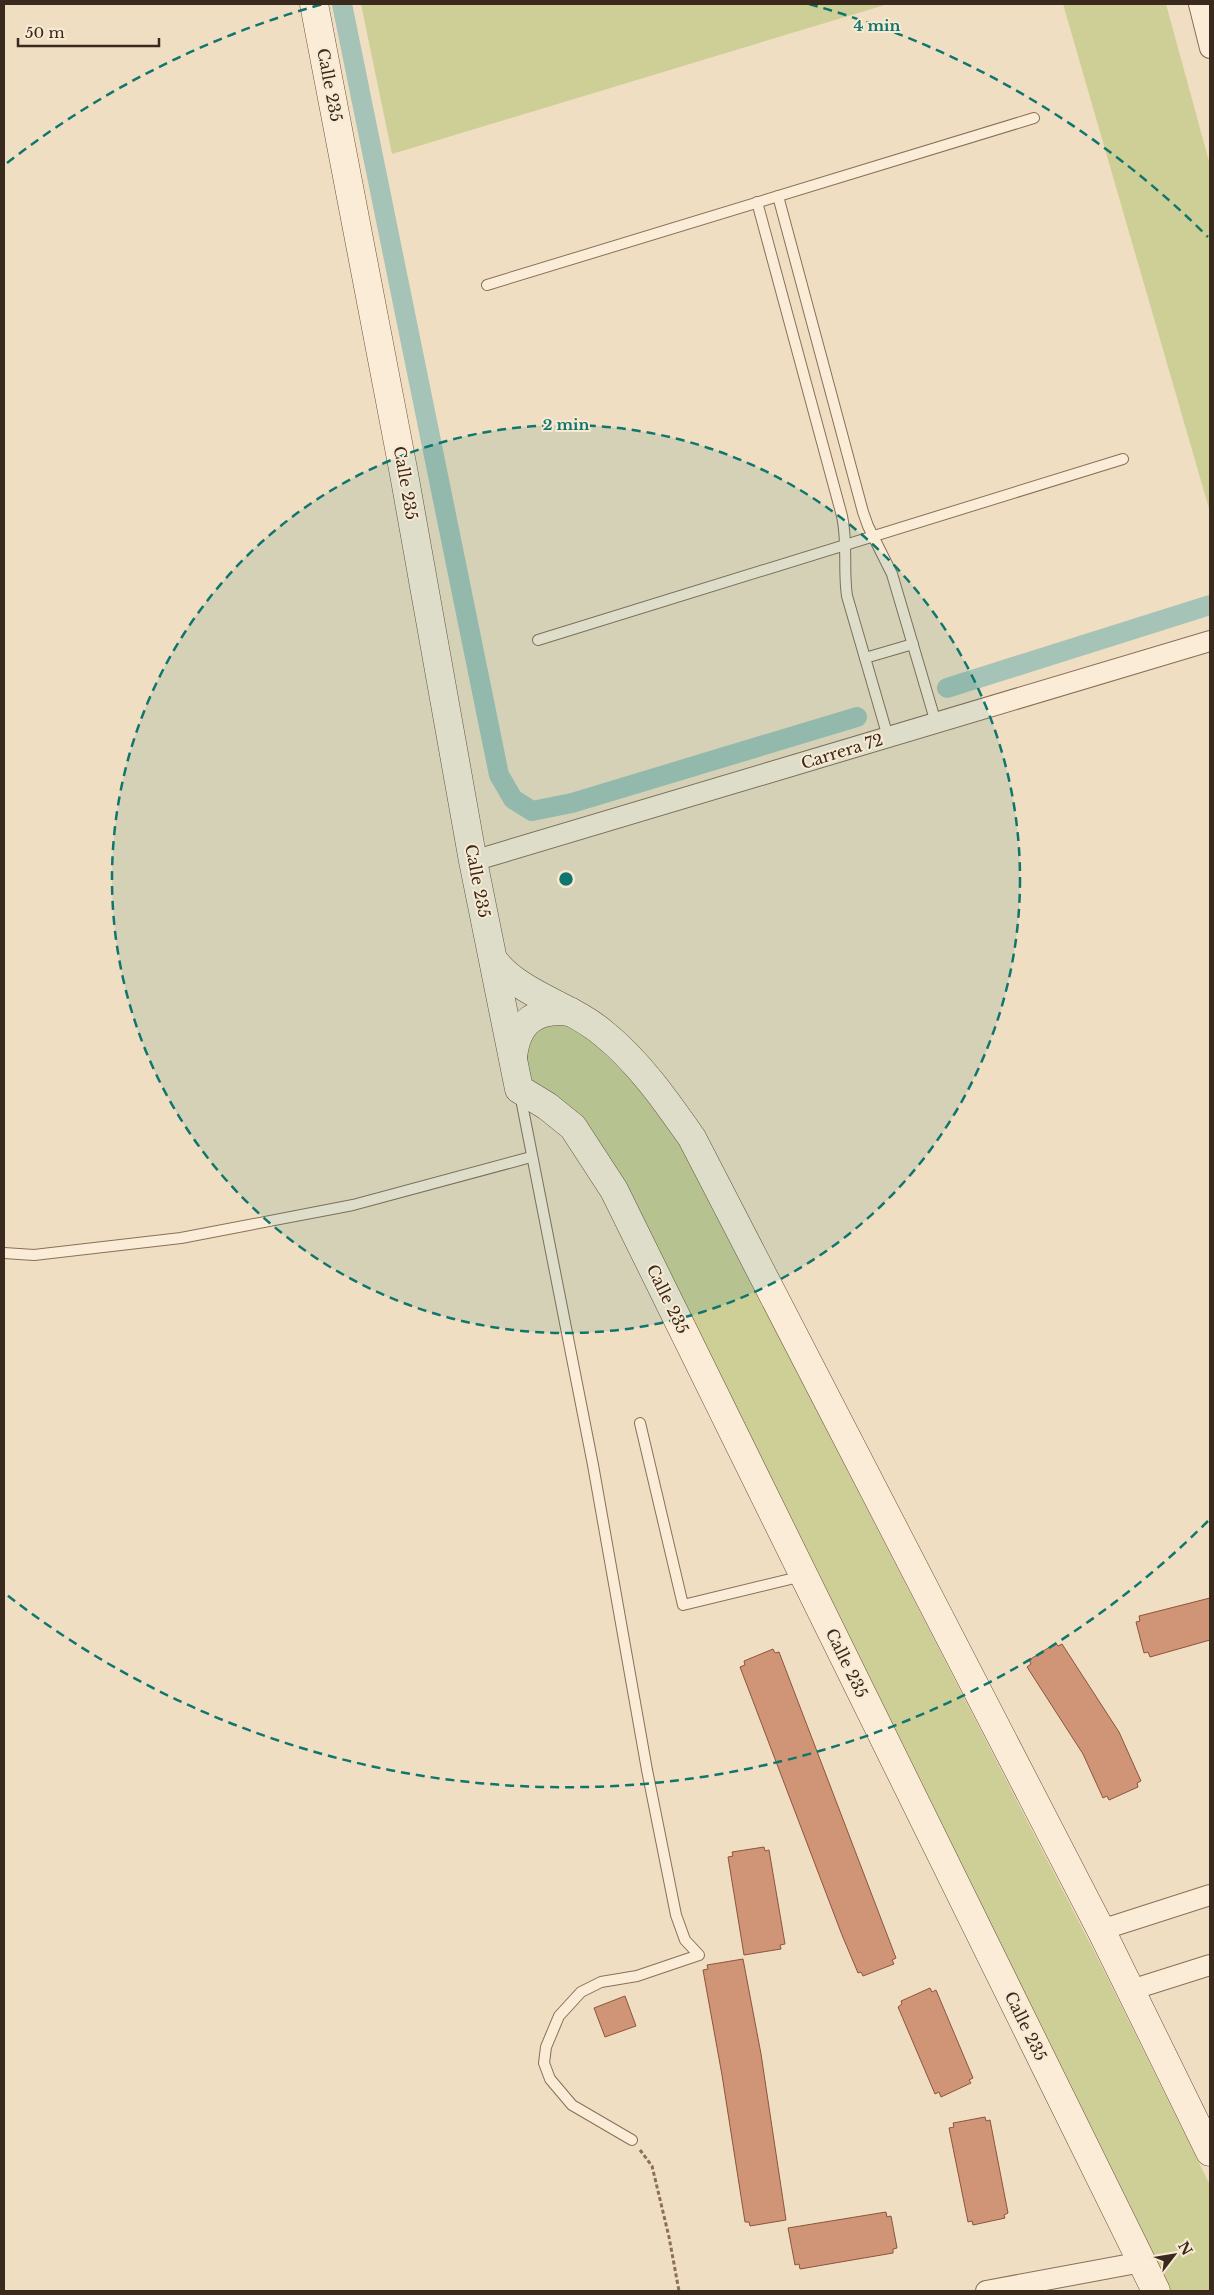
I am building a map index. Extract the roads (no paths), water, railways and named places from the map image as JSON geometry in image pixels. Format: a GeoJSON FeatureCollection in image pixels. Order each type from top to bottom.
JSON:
{"type":"FeatureCollection","features":[{"type":"Feature","properties":{"kind":"main road","name":"Calle 235"},"geometry":{"type":"LineString","coordinates":[[314,4],[404,474],[474,861],[519,1089],[547,1106],[573,1127],[614,1190],[1156,2291]]}},
{"type":"Feature","properties":{"kind":"main road"},"geometry":{"type":"LineString","coordinates":[[495,962],[514,982],[572,1012],[604,1033],[651,1081],[692,1138],[1101,1930],[1210,2152]]}},
{"type":"Feature","properties":{"kind":"main road","name":"Calle 235"},"geometry":{"type":"LineString","coordinates":[[513,1057],[517,1034],[530,1020],[538,1015],[549,1012],[572,1012]]}},
{"type":"Feature","properties":{"kind":"street"},"geometry":{"type":"LineString","coordinates":[[1199,4],[1210,48]]}},
{"type":"Feature","properties":{"kind":"street","name":"Carrera 72"},"geometry":{"type":"LineString","coordinates":[[474,861],[1210,641]]}},
{"type":"Feature","properties":{"kind":"street"},"geometry":{"type":"LineString","coordinates":[[1101,1930],[1210,1895]]}},
{"type":"Feature","properties":{"kind":"street"},"geometry":{"type":"LineString","coordinates":[[1131,1990],[1210,1965]]}},
{"type":"Feature","properties":{"kind":"street"},"geometry":{"type":"LineString","coordinates":[[986,2291],[1142,2262]]}},
{"type":"Feature","properties":{"kind":"lane"},"geometry":{"type":"LineString","coordinates":[[487,285],[1034,118]]}},
{"type":"Feature","properties":{"kind":"lane"},"geometry":{"type":"LineString","coordinates":[[778,196],[863,512],[892,574],[936,723]]}},
{"type":"Feature","properties":{"kind":"lane"},"geometry":{"type":"LineString","coordinates":[[758,202],[846,531],[844,574],[847,596],[888,737]]}},
{"type":"Feature","properties":{"kind":"lane"},"geometry":{"type":"LineString","coordinates":[[538,640],[1123,459]]}},
{"type":"Feature","properties":{"kind":"lane"},"geometry":{"type":"LineString","coordinates":[[865,658],[913,644]]}},
{"type":"Feature","properties":{"kind":"lane"},"geometry":{"type":"LineString","coordinates":[[519,1089],[593,1465],[647,1770],[676,1915],[686,1940],[699,1955],[637,1976],[601,1982],[581,1992],[559,2016],[546,2047],[544,2062],[550,2079],[572,2105],[632,2140]]}},
{"type":"Feature","properties":{"kind":"lane"},"geometry":{"type":"LineString","coordinates":[[4,1253],[34,1255],[180,1238],[353,1205],[532,1157]]}},
{"type":"Feature","properties":{"kind":"lane"},"geometry":{"type":"LineString","coordinates":[[640,1423],[682,1605],[804,1575]]}},
{"type":"Feature","properties":{"kind":"waterway"},"geometry":{"type":"LineString","coordinates":[[342,4],[499,775],[513,799],[532,811],[572,803],[857,717]]}},
{"type":"Feature","properties":{"kind":"waterway"},"geometry":{"type":"LineString","coordinates":[[947,688],[1210,605]]}}]}
